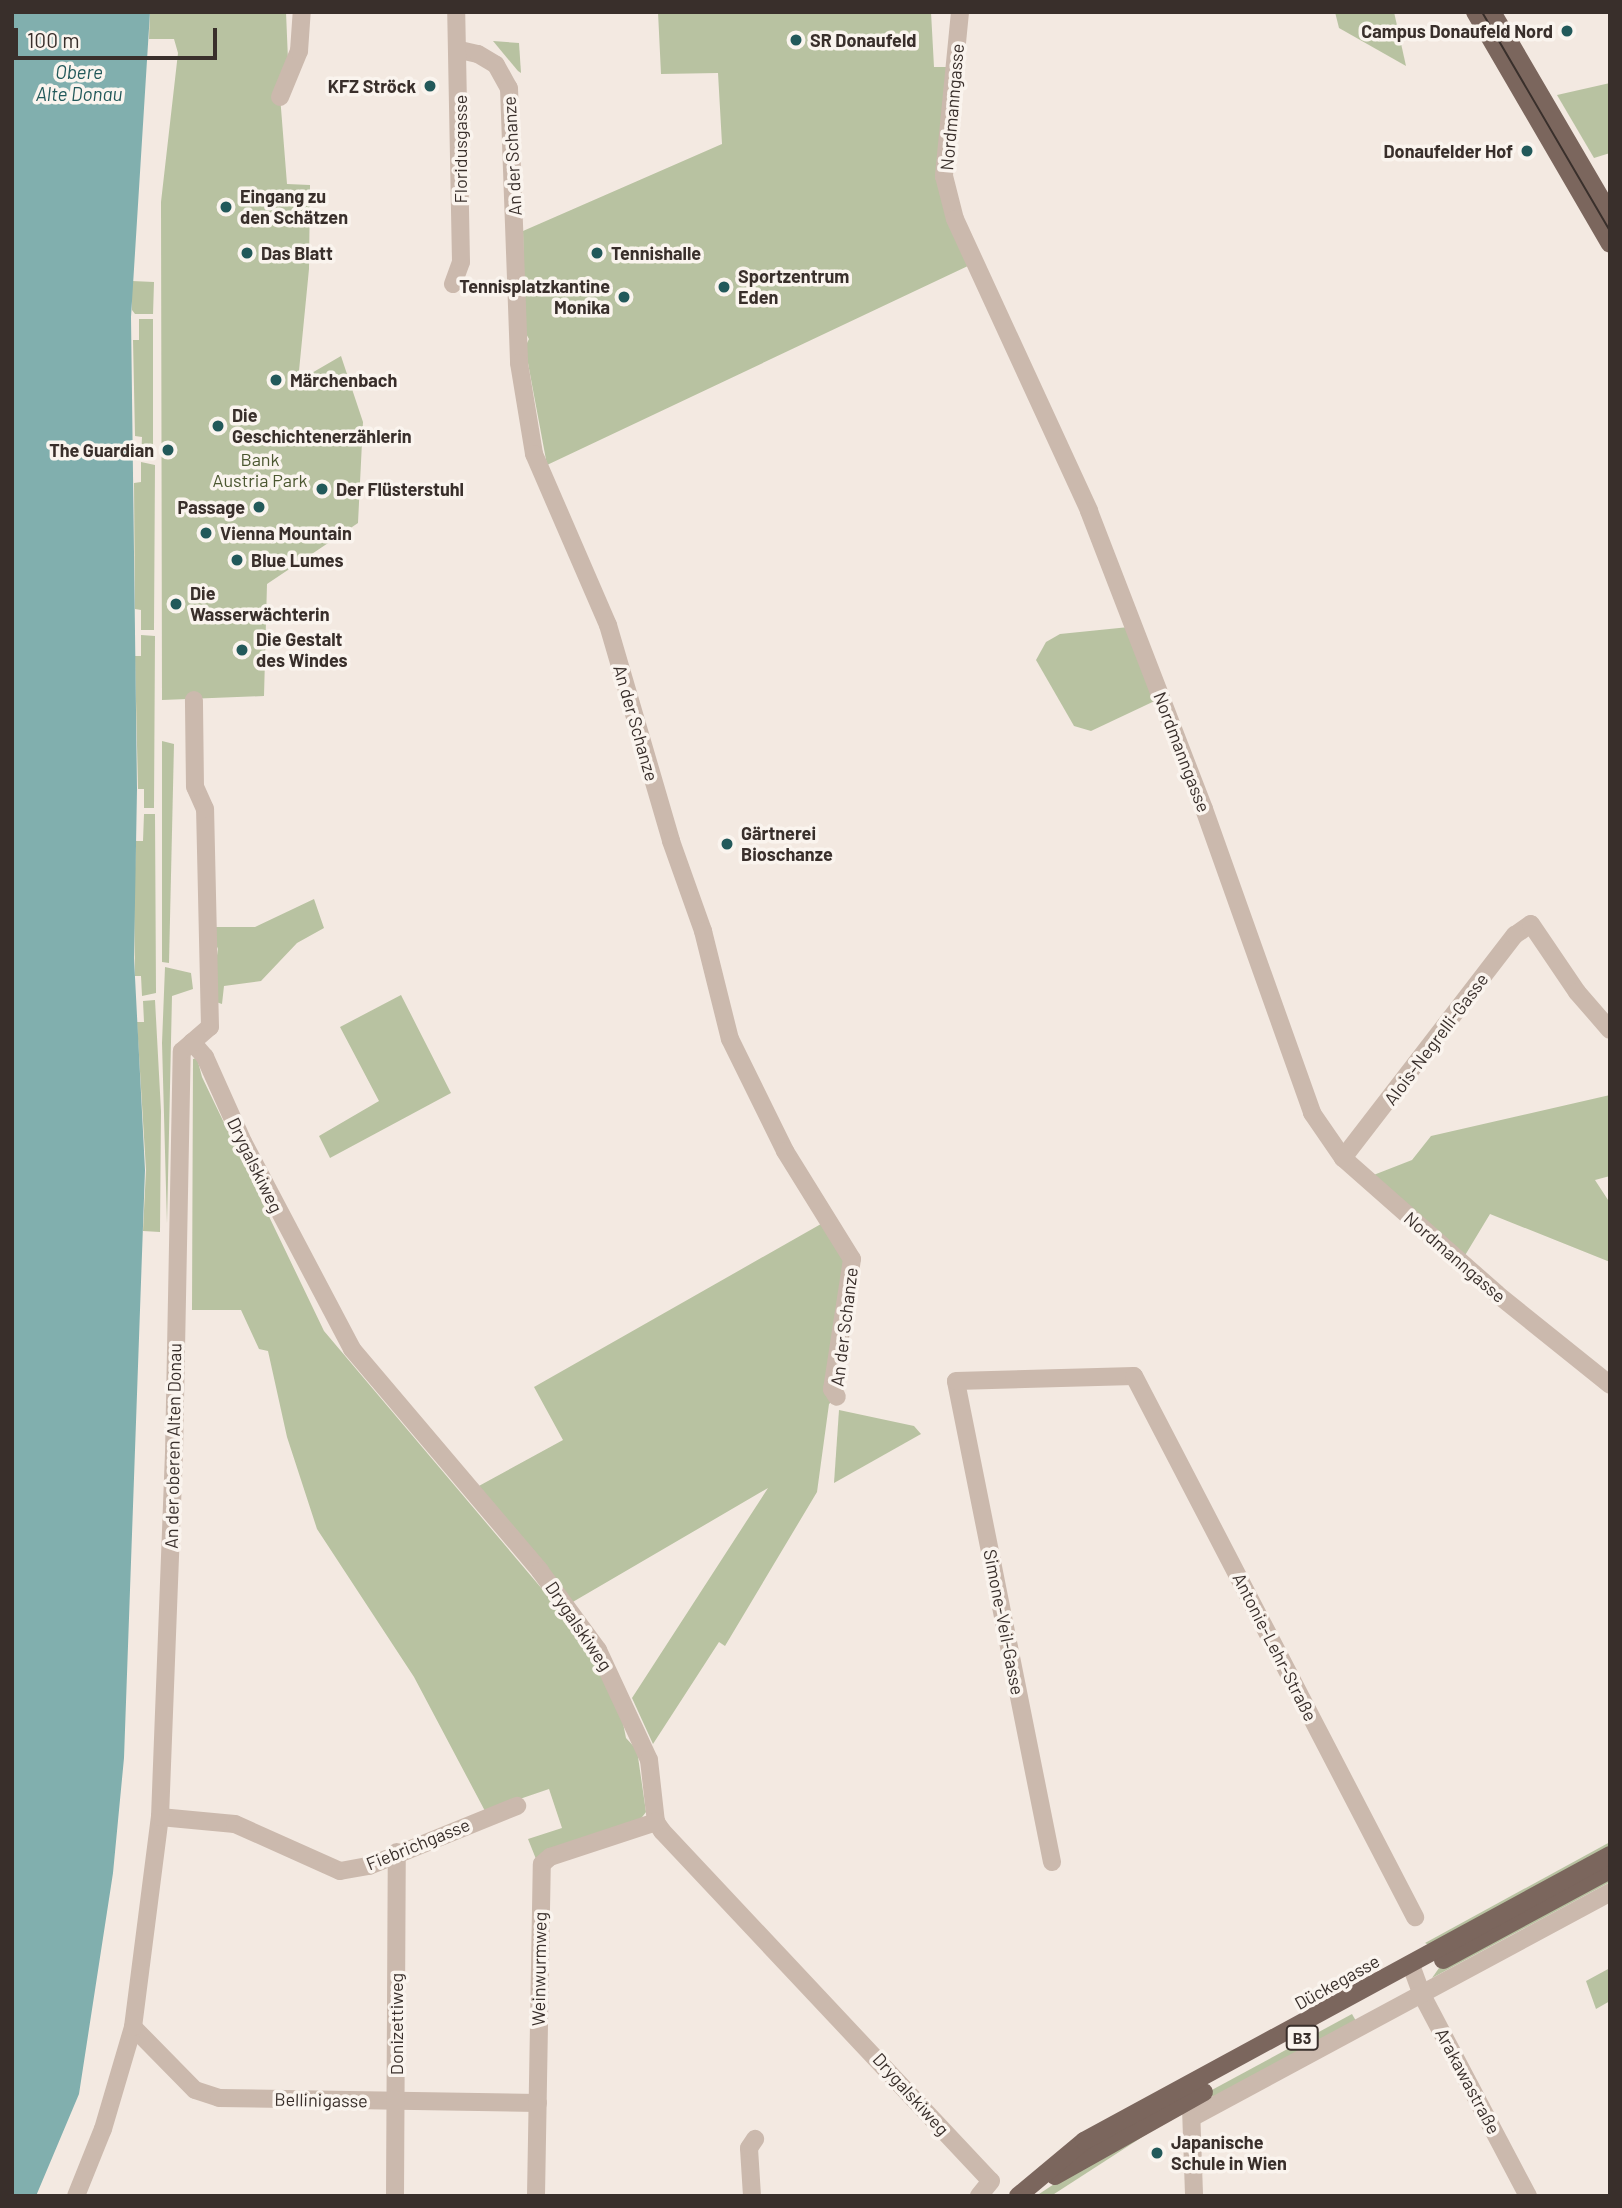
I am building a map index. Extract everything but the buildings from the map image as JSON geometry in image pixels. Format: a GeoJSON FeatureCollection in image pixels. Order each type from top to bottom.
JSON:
{"type":"FeatureCollection","features":[{"type":"Feature","properties":{"kind":"main road"},"geometry":{"type":"LineString","coordinates":[[1475,12],[1610,244]]}},
{"type":"Feature","properties":{"kind":"main road"},"geometry":{"type":"LineString","coordinates":[[1492,12],[1610,214]]}},
{"type":"Feature","properties":{"kind":"main road","name":"Dückegasse"},"geometry":{"type":"LineString","coordinates":[[1030,2196],[1092,2153],[1189,2102],[1610,1855]]}},
{"type":"Feature","properties":{"kind":"main road","name":"Dückegasse"},"geometry":{"type":"LineString","coordinates":[[1413,1970],[1610,1870]]}},
{"type":"Feature","properties":{"kind":"main road","name":"Dückegasse"},"geometry":{"type":"LineString","coordinates":[[1018,2196],[1084,2141],[1189,2102]]}},
{"type":"Feature","properties":{"kind":"street"},"geometry":{"type":"LineString","coordinates":[[281,97],[299,51],[302,12]]}},
{"type":"Feature","properties":{"kind":"street","name":"Floridusgasse"},"geometry":{"type":"LineString","coordinates":[[453,284],[461,262],[460,50],[456,12]]}},
{"type":"Feature","properties":{"kind":"street","name":"Nordmanngasse"},"geometry":{"type":"LineString","coordinates":[[960,12],[944,176],[955,219],[1089,511],[1204,809],[1301,1088],[1325,1135],[1343,1158],[1497,1294],[1610,1385]]}},
{"type":"Feature","properties":{"kind":"street","name":"An der Schanze"},"geometry":{"type":"LineString","coordinates":[[460,50],[478,54],[496,65],[509,88],[519,363],[534,454],[608,625],[667,828],[703,931],[730,1040],[785,1151],[852,1259],[832,1388],[837,1397]]}},
{"type":"Feature","properties":{"kind":"street","name":"An der oberen Alten Donau"},"geometry":{"type":"LineString","coordinates":[[76,2196],[103,2129],[133,2027],[160,1817],[174,1454],[182,1051],[210,1027],[205,809],[194,787],[194,700]]}},
{"type":"Feature","properties":{"kind":"street","name":"Alois-Negrelli-Gasse"},"geometry":{"type":"LineString","coordinates":[[1343,1158],[1515,935],[1531,925],[1577,992],[1610,1030]]}},
{"type":"Feature","properties":{"kind":"street","name":"Drygalskiweg"},"geometry":{"type":"LineString","coordinates":[[192,1042],[205,1057],[243,1142],[352,1349],[547,1579],[598,1650],[627,1704],[649,1760],[656,1822],[697,1871],[891,2071],[985,2188]]}},
{"type":"Feature","properties":{"kind":"street","name":"Antonie-Lehr-Straße"},"geometry":{"type":"LineString","coordinates":[[956,1381],[1134,1376],[1415,1917]]}},
{"type":"Feature","properties":{"kind":"street","name":"Simone-Veil-Gasse"},"geometry":{"type":"LineString","coordinates":[[956,1381],[1052,1862]]}},
{"type":"Feature","properties":{"kind":"street","name":"Fiebrichgasse"},"geometry":{"type":"LineString","coordinates":[[160,1817],[234,1824],[340,1871],[369,1866],[397,1852],[517,1806]]}},
{"type":"Feature","properties":{"kind":"street","name":"Weinwurmweg"},"geometry":{"type":"LineString","coordinates":[[537,2196],[542,1864],[550,1857],[656,1822]]}},
{"type":"Feature","properties":{"kind":"street","name":"Donizettiweg"},"geometry":{"type":"LineString","coordinates":[[395,2196],[397,1852]]}},
{"type":"Feature","properties":{"kind":"street","name":"Dückegasse"},"geometry":{"type":"LineString","coordinates":[[1189,2102],[1422,1995],[1610,1892]]}},
{"type":"Feature","properties":{"kind":"street","name":"Arakawastraße"},"geometry":{"type":"LineString","coordinates":[[1413,1970],[1422,1995],[1528,2196]]}},
{"type":"Feature","properties":{"kind":"street","name":"Bellinigasse"},"geometry":{"type":"LineString","coordinates":[[133,2027],[195,2090],[219,2098],[538,2103]]}},
{"type":"Feature","properties":{"kind":"street"},"geometry":{"type":"LineString","coordinates":[[1189,2102],[1194,2196]]}},
{"type":"Feature","properties":{"kind":"street"},"geometry":{"type":"LineString","coordinates":[[752,2196],[749,2148],[755,2138]]}},
{"type":"Feature","properties":{"kind":"green space","name":"Bank Austria Park"},"geometry":{"type":"Polygon","coordinates":[[[150,12],[286,12],[288,60],[279,83],[287,184],[310,185],[309,269],[298,381],[341,356],[363,422],[358,523],[267,584],[264,696],[162,700],[161,202],[178,53],[174,39],[149,39],[150,12]]]}},
{"type":"Feature","properties":{"kind":"green space","name":"Sportzentrum Eden"},"geometry":{"type":"Polygon","coordinates":[[[658,12],[931,12],[934,67],[947,67],[938,179],[970,265],[547,465],[525,347],[529,339],[525,332],[523,231],[722,144],[718,73],[661,74],[658,12]]]}},
{"type":"Feature","properties":{"kind":"green space"},"geometry":{"type":"Polygon","coordinates":[[[1335,12],[1394,12],[1406,66],[1339,28],[1335,12]]]}},
{"type":"Feature","properties":{"kind":"green space"},"geometry":{"type":"Polygon","coordinates":[[[493,41],[519,43],[521,73],[518,71],[493,41]]]}},
{"type":"Feature","properties":{"kind":"green space"},"geometry":{"type":"Polygon","coordinates":[[[1610,83],[1610,153],[1594,158],[1557,95],[1610,83]]]}},
{"type":"Feature","properties":{"kind":"green space"},"geometry":{"type":"Polygon","coordinates":[[[132,281],[154,282],[153,314],[135,314],[132,310],[132,281]]]}},
{"type":"Feature","properties":{"kind":"green space"},"geometry":{"type":"Polygon","coordinates":[[[139,319],[153,319],[153,458],[141,457],[142,437],[135,436],[133,340],[139,340],[139,319]]]}},
{"type":"Feature","properties":{"kind":"green space"},"geometry":{"type":"Polygon","coordinates":[[[141,462],[155,465],[154,630],[141,630],[141,610],[135,609],[134,483],[141,482],[141,462]]]}},
{"type":"Feature","properties":{"kind":"green space"},"geometry":{"type":"Polygon","coordinates":[[[1129,627],[1161,698],[1091,731],[1074,726],[1036,660],[1046,642],[1060,634],[1129,627]]]}},
{"type":"Feature","properties":{"kind":"green space"},"geometry":{"type":"Polygon","coordinates":[[[141,635],[155,636],[154,808],[144,808],[144,789],[138,789],[135,656],[141,656],[141,635]]]}},
{"type":"Feature","properties":{"kind":"green space"},"geometry":{"type":"Polygon","coordinates":[[[162,741],[174,744],[169,963],[162,962],[162,741]]]}},
{"type":"Feature","properties":{"kind":"green space"},"geometry":{"type":"Polygon","coordinates":[[[144,814],[155,814],[156,993],[142,996],[141,976],[135,976],[134,896],[136,841],[143,841],[144,814]]]}},
{"type":"Feature","properties":{"kind":"green space"},"geometry":{"type":"Polygon","coordinates":[[[314,899],[324,928],[297,943],[261,981],[224,986],[222,1004],[210,1000],[218,949],[209,927],[255,927],[314,899]]]}},
{"type":"Feature","properties":{"kind":"green space"},"geometry":{"type":"Polygon","coordinates":[[[165,967],[191,973],[193,989],[172,996],[167,1224],[162,1043],[165,967]]]}},
{"type":"Feature","properties":{"kind":"green space"},"geometry":{"type":"Polygon","coordinates":[[[401,995],[451,1093],[330,1158],[319,1136],[379,1101],[340,1027],[401,995]]]}},
{"type":"Feature","properties":{"kind":"green space"},"geometry":{"type":"Polygon","coordinates":[[[155,1000],[161,1111],[160,1232],[143,1231],[146,1170],[137,1022],[144,1022],[143,1001],[155,1000]]]}},
{"type":"Feature","properties":{"kind":"green space"},"geometry":{"type":"Polygon","coordinates":[[[197,1058],[202,1077],[324,1331],[581,1635],[619,1703],[626,1738],[637,1750],[646,1812],[639,1821],[536,1859],[528,1839],[562,1828],[549,1789],[485,1811],[414,1677],[317,1529],[287,1437],[268,1351],[259,1349],[241,1310],[192,1310],[193,1059],[197,1058]]]}},
{"type":"Feature","properties":{"kind":"green space"},"geometry":{"type":"Polygon","coordinates":[[[1610,1095],[1610,1176],[1595,1180],[1610,1203],[1610,1262],[1490,1214],[1464,1257],[1371,1176],[1412,1160],[1431,1136],[1610,1095]]]}},
{"type":"Feature","properties":{"kind":"green space"},"geometry":{"type":"Polygon","coordinates":[[[828,1220],[852,1259],[837,1397],[829,1404],[817,1492],[725,1646],[719,1642],[653,1744],[632,1698],[768,1488],[571,1603],[477,1487],[563,1440],[534,1387],[828,1220]]]}},
{"type":"Feature","properties":{"kind":"green space"},"geometry":{"type":"Polygon","coordinates":[[[839,1410],[914,1426],[921,1434],[834,1483],[839,1410]]]}},
{"type":"Feature","properties":{"kind":"green space"},"geometry":{"type":"Polygon","coordinates":[[[1610,1842],[1610,1851],[1431,1946],[1425,1943],[1610,1842]]]}},
{"type":"Feature","properties":{"kind":"green space"},"geometry":{"type":"Polygon","coordinates":[[[1610,1873],[1610,1882],[1432,1978],[1439,1968],[1610,1873]]]}},
{"type":"Feature","properties":{"kind":"green space"},"geometry":{"type":"Polygon","coordinates":[[[1610,1968],[1610,2001],[1596,2009],[1586,1981],[1610,1968]]]}},
{"type":"Feature","properties":{"kind":"green space"},"geometry":{"type":"Polygon","coordinates":[[[1352,2014],[1356,2021],[1214,2100],[1210,2091],[1352,2014]]]}},
{"type":"Feature","properties":{"kind":"green space"},"geometry":{"type":"Polygon","coordinates":[[[1150,2132],[1051,2196],[1036,2196],[1077,2169],[1150,2132]]]}},
{"type":"Feature","properties":{"kind":"water","name":"Obere Alte Donau"},"geometry":{"type":"Polygon","coordinates":[[[12,12],[150,12],[131,317],[137,789],[134,958],[145,1170],[124,1758],[113,1873],[79,2094],[36,2196],[12,2196],[12,12]]]}},
{"type":"Feature","properties":{"kind":"tram line"},"geometry":{"type":"LineString","coordinates":[[1482,12],[1610,231]]}},
{"type":"Feature","properties":{"kind":"place","name":"Campus Donaufeld Nord"},"geometry":{"type":"Point","coordinates":[1567,31]}},
{"type":"Feature","properties":{"kind":"place","name":"SR Donaufeld"},"geometry":{"type":"Point","coordinates":[796,40]}},
{"type":"Feature","properties":{"kind":"place","name":"KFZ Ströck"},"geometry":{"type":"Point","coordinates":[430,86]}},
{"type":"Feature","properties":{"kind":"place","name":"Donaufelder Hof"},"geometry":{"type":"Point","coordinates":[1527,151]}},
{"type":"Feature","properties":{"kind":"place","name":"Eingang zu den Schätzen"},"geometry":{"type":"Point","coordinates":[226,207]}},
{"type":"Feature","properties":{"kind":"place","name":"Das Blatt"},"geometry":{"type":"Point","coordinates":[247,253]}},
{"type":"Feature","properties":{"kind":"place","name":"Tennishalle"},"geometry":{"type":"Point","coordinates":[597,253]}},
{"type":"Feature","properties":{"kind":"place","name":"Sportzentrum Eden"},"geometry":{"type":"Point","coordinates":[724,287]}},
{"type":"Feature","properties":{"kind":"place","name":"Tennisplatzkantine Monika"},"geometry":{"type":"Point","coordinates":[624,297]}},
{"type":"Feature","properties":{"kind":"place","name":"Märchenbach"},"geometry":{"type":"Point","coordinates":[276,380]}},
{"type":"Feature","properties":{"kind":"place","name":"Die Geschichtenerzählerin"},"geometry":{"type":"Point","coordinates":[218,426]}},
{"type":"Feature","properties":{"kind":"place","name":"The Guardian"},"geometry":{"type":"Point","coordinates":[168,450]}},
{"type":"Feature","properties":{"kind":"place","name":"Der Flüsterstuhl"},"geometry":{"type":"Point","coordinates":[322,489]}},
{"type":"Feature","properties":{"kind":"place","name":"Passage"},"geometry":{"type":"Point","coordinates":[259,507]}},
{"type":"Feature","properties":{"kind":"place","name":"Vienna Mountain"},"geometry":{"type":"Point","coordinates":[206,533]}},
{"type":"Feature","properties":{"kind":"place","name":"Blue Lumes"},"geometry":{"type":"Point","coordinates":[237,560]}},
{"type":"Feature","properties":{"kind":"place","name":"Die Wasserwächterin"},"geometry":{"type":"Point","coordinates":[176,604]}},
{"type":"Feature","properties":{"kind":"place","name":"Die Gestalt des Windes"},"geometry":{"type":"Point","coordinates":[242,650]}},
{"type":"Feature","properties":{"kind":"place","name":"Gärtnerei Bioschanze"},"geometry":{"type":"Point","coordinates":[727,844]}},
{"type":"Feature","properties":{"kind":"place","name":"Japanische Schule in Wien"},"geometry":{"type":"Point","coordinates":[1157,2153]}}]}
